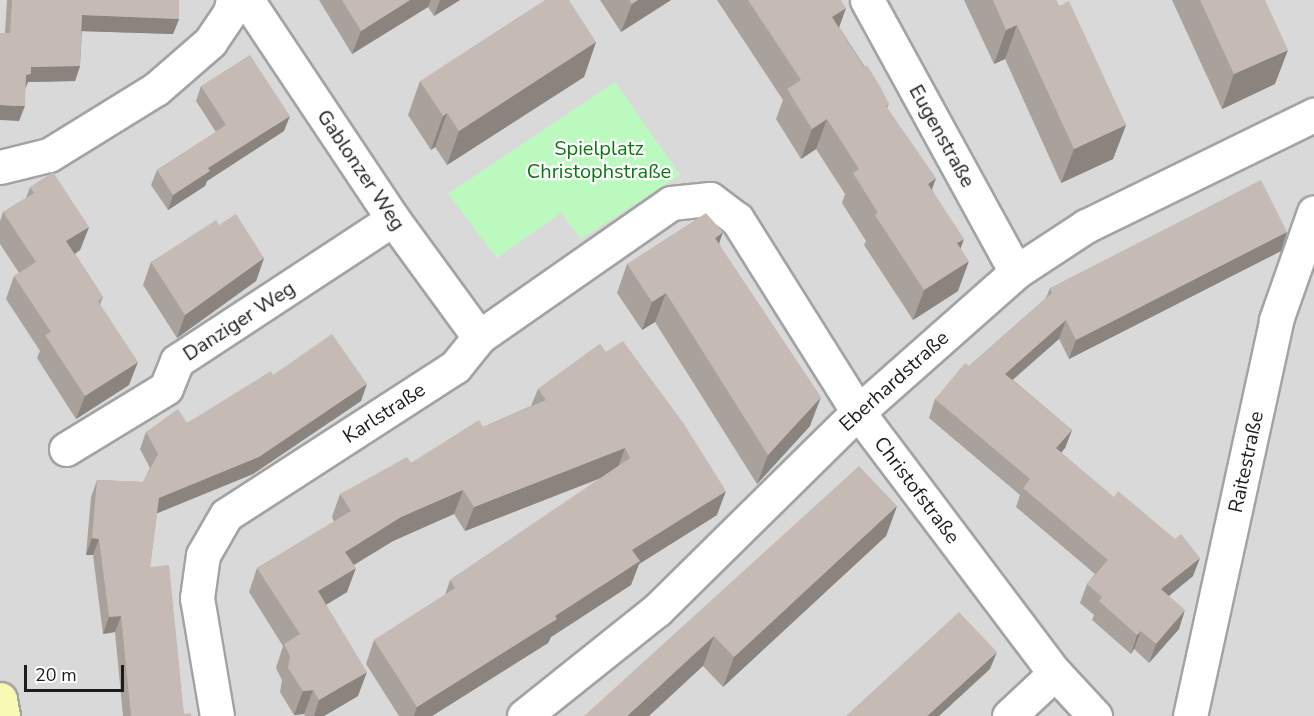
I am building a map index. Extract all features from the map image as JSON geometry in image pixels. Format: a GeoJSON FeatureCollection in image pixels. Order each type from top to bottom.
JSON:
{"type":"FeatureCollection","features":[{"type":"Feature","properties":{"kind":"street"},"geometry":{"type":"LineString","coordinates":[[0,167],[48,155],[156,89],[210,42],[230,12],[233,0]]}},
{"type":"Feature","properties":{"kind":"street","name":"Gablonzer Weg"},"geometry":{"type":"LineString","coordinates":[[247,0],[393,219],[480,337]]}},
{"type":"Feature","properties":{"kind":"street","name":"Eugenstraße"},"geometry":{"type":"LineString","coordinates":[[867,0],[1016,272]]}},
{"type":"Feature","properties":{"kind":"street","name":"Eberhardstraße"},"geometry":{"type":"LineString","coordinates":[[524,716],[657,609],[858,412],[1016,272],[1086,226],[1314,115]]}},
{"type":"Feature","properties":{"kind":"street","name":"Karlstraße"},"geometry":{"type":"LineString","coordinates":[[217,716],[197,598],[203,555],[226,515],[455,367],[480,337],[671,203],[710,199]]}},
{"type":"Feature","properties":{"kind":"street","name":"Christofstraße"},"geometry":{"type":"LineString","coordinates":[[710,199],[737,219],[858,412],[1056,673],[1095,716]]}},
{"type":"Feature","properties":{"kind":"street","name":"Raitestraße"},"geometry":{"type":"LineString","coordinates":[[1190,716],[1276,320],[1314,213]]}},
{"type":"Feature","properties":{"kind":"street","name":"Danziger Weg"},"geometry":{"type":"LineString","coordinates":[[66,449],[166,388],[177,362],[393,219]]}},
{"type":"Feature","properties":{"kind":"street"},"geometry":{"type":"LineString","coordinates":[[1009,716],[1056,673]]}},
{"type":"Feature","properties":{"kind":"street"},"geometry":{"type":"LineString","coordinates":[[0,699],[3,716]]}},
{"type":"Feature","properties":{"kind":"shaded area"},"geometry":{"type":"Polygon","coordinates":[[[0,0],[1314,0],[1314,716],[0,716],[0,0]]]}},
{"type":"Feature","properties":{"kind":"green space","name":"Spielplatz Christophstraße"},"geometry":{"type":"Polygon","coordinates":[[[615,82],[680,175],[581,239],[561,213],[497,258],[448,194],[615,82]]]}},
{"type":"Feature","properties":{"kind":"building"},"geometry":{"type":"Polygon","coordinates":[[[12,0],[179,0],[179,19],[82,15],[80,66],[31,67],[31,74],[26,75],[25,106],[0,105],[0,33],[10,33],[12,0]]]}},
{"type":"Feature","properties":{"kind":"building"},"geometry":{"type":"Polygon","coordinates":[[[342,0],[410,0],[361,31],[342,0]]]}},
{"type":"Feature","properties":{"kind":"building"},"geometry":{"type":"Polygon","coordinates":[[[545,0],[569,0],[596,42],[459,131],[447,113],[443,116],[420,81],[545,0]]]}},
{"type":"Feature","properties":{"kind":"building"},"geometry":{"type":"Polygon","coordinates":[[[748,0],[841,0],[846,8],[832,17],[864,67],[867,65],[889,104],[886,106],[936,178],[928,184],[964,239],[957,243],[969,261],[924,290],[875,215],[878,213],[853,173],[859,169],[827,119],[812,129],[787,89],[801,80],[748,0]]]}},
{"type":"Feature","properties":{"kind":"building"},"geometry":{"type":"Polygon","coordinates":[[[993,0],[1056,0],[1059,6],[1069,1],[1126,125],[1074,149],[1017,25],[1006,30],[993,0]]]}},
{"type":"Feature","properties":{"kind":"building"},"geometry":{"type":"Polygon","coordinates":[[[1200,0],[1265,0],[1288,50],[1234,74],[1200,0]]]}},
{"type":"Feature","properties":{"kind":"building"},"geometry":{"type":"Polygon","coordinates":[[[250,55],[290,116],[208,168],[210,171],[173,195],[157,170],[226,125],[201,86],[250,55]]]}},
{"type":"Feature","properties":{"kind":"building"},"geometry":{"type":"Polygon","coordinates":[[[53,172],[89,227],[66,241],[103,297],[98,301],[138,362],[85,396],[45,335],[51,332],[14,276],[36,262],[3,212],[34,193],[30,187],[53,172]]]}},
{"type":"Feature","properties":{"kind":"building"},"geometry":{"type":"Polygon","coordinates":[[[1261,180],[1287,232],[1076,340],[1066,320],[1005,374],[1072,430],[1056,448],[1114,497],[1118,491],[1175,539],[1181,534],[1200,558],[1161,589],[1185,610],[1156,644],[1141,631],[1137,635],[1099,601],[1102,597],[1087,584],[1108,560],[1023,488],[1030,479],[935,399],[965,363],[969,366],[1052,293],[1050,288],[1261,180]]]}},
{"type":"Feature","properties":{"kind":"building"},"geometry":{"type":"Polygon","coordinates":[[[706,213],[723,232],[715,238],[821,397],[768,455],[666,293],[652,302],[627,264],[706,213]]]}},
{"type":"Feature","properties":{"kind":"building"},"geometry":{"type":"Polygon","coordinates":[[[236,214],[264,258],[185,315],[151,262],[216,220],[219,225],[236,214]]]}},
{"type":"Feature","properties":{"kind":"building"},"geometry":{"type":"Polygon","coordinates":[[[332,334],[367,384],[259,457],[159,498],[150,567],[169,565],[184,714],[191,713],[191,716],[131,716],[121,616],[109,617],[99,539],[92,538],[97,480],[143,482],[158,454],[146,432],[178,409],[187,423],[271,371],[273,375],[332,334]]]}},
{"type":"Feature","properties":{"kind":"building"},"geometry":{"type":"Polygon","coordinates":[[[623,341],[684,424],[726,491],[632,550],[640,561],[555,616],[557,619],[417,707],[374,640],[455,588],[450,580],[630,458],[625,448],[474,507],[463,490],[401,517],[345,552],[356,568],[318,591],[367,672],[319,700],[313,690],[303,691],[288,668],[290,656],[284,644],[300,634],[257,568],[351,511],[340,494],[407,457],[411,463],[479,420],[483,427],[546,400],[538,389],[600,344],[606,352],[623,341]]]}},
{"type":"Feature","properties":{"kind":"building"},"geometry":{"type":"Polygon","coordinates":[[[859,466],[897,506],[734,657],[714,636],[627,716],[584,716],[859,466]]]}},
{"type":"Feature","properties":{"kind":"building"},"geometry":{"type":"Polygon","coordinates":[[[959,612],[997,652],[927,716],[846,716],[959,612]]]}}]}
